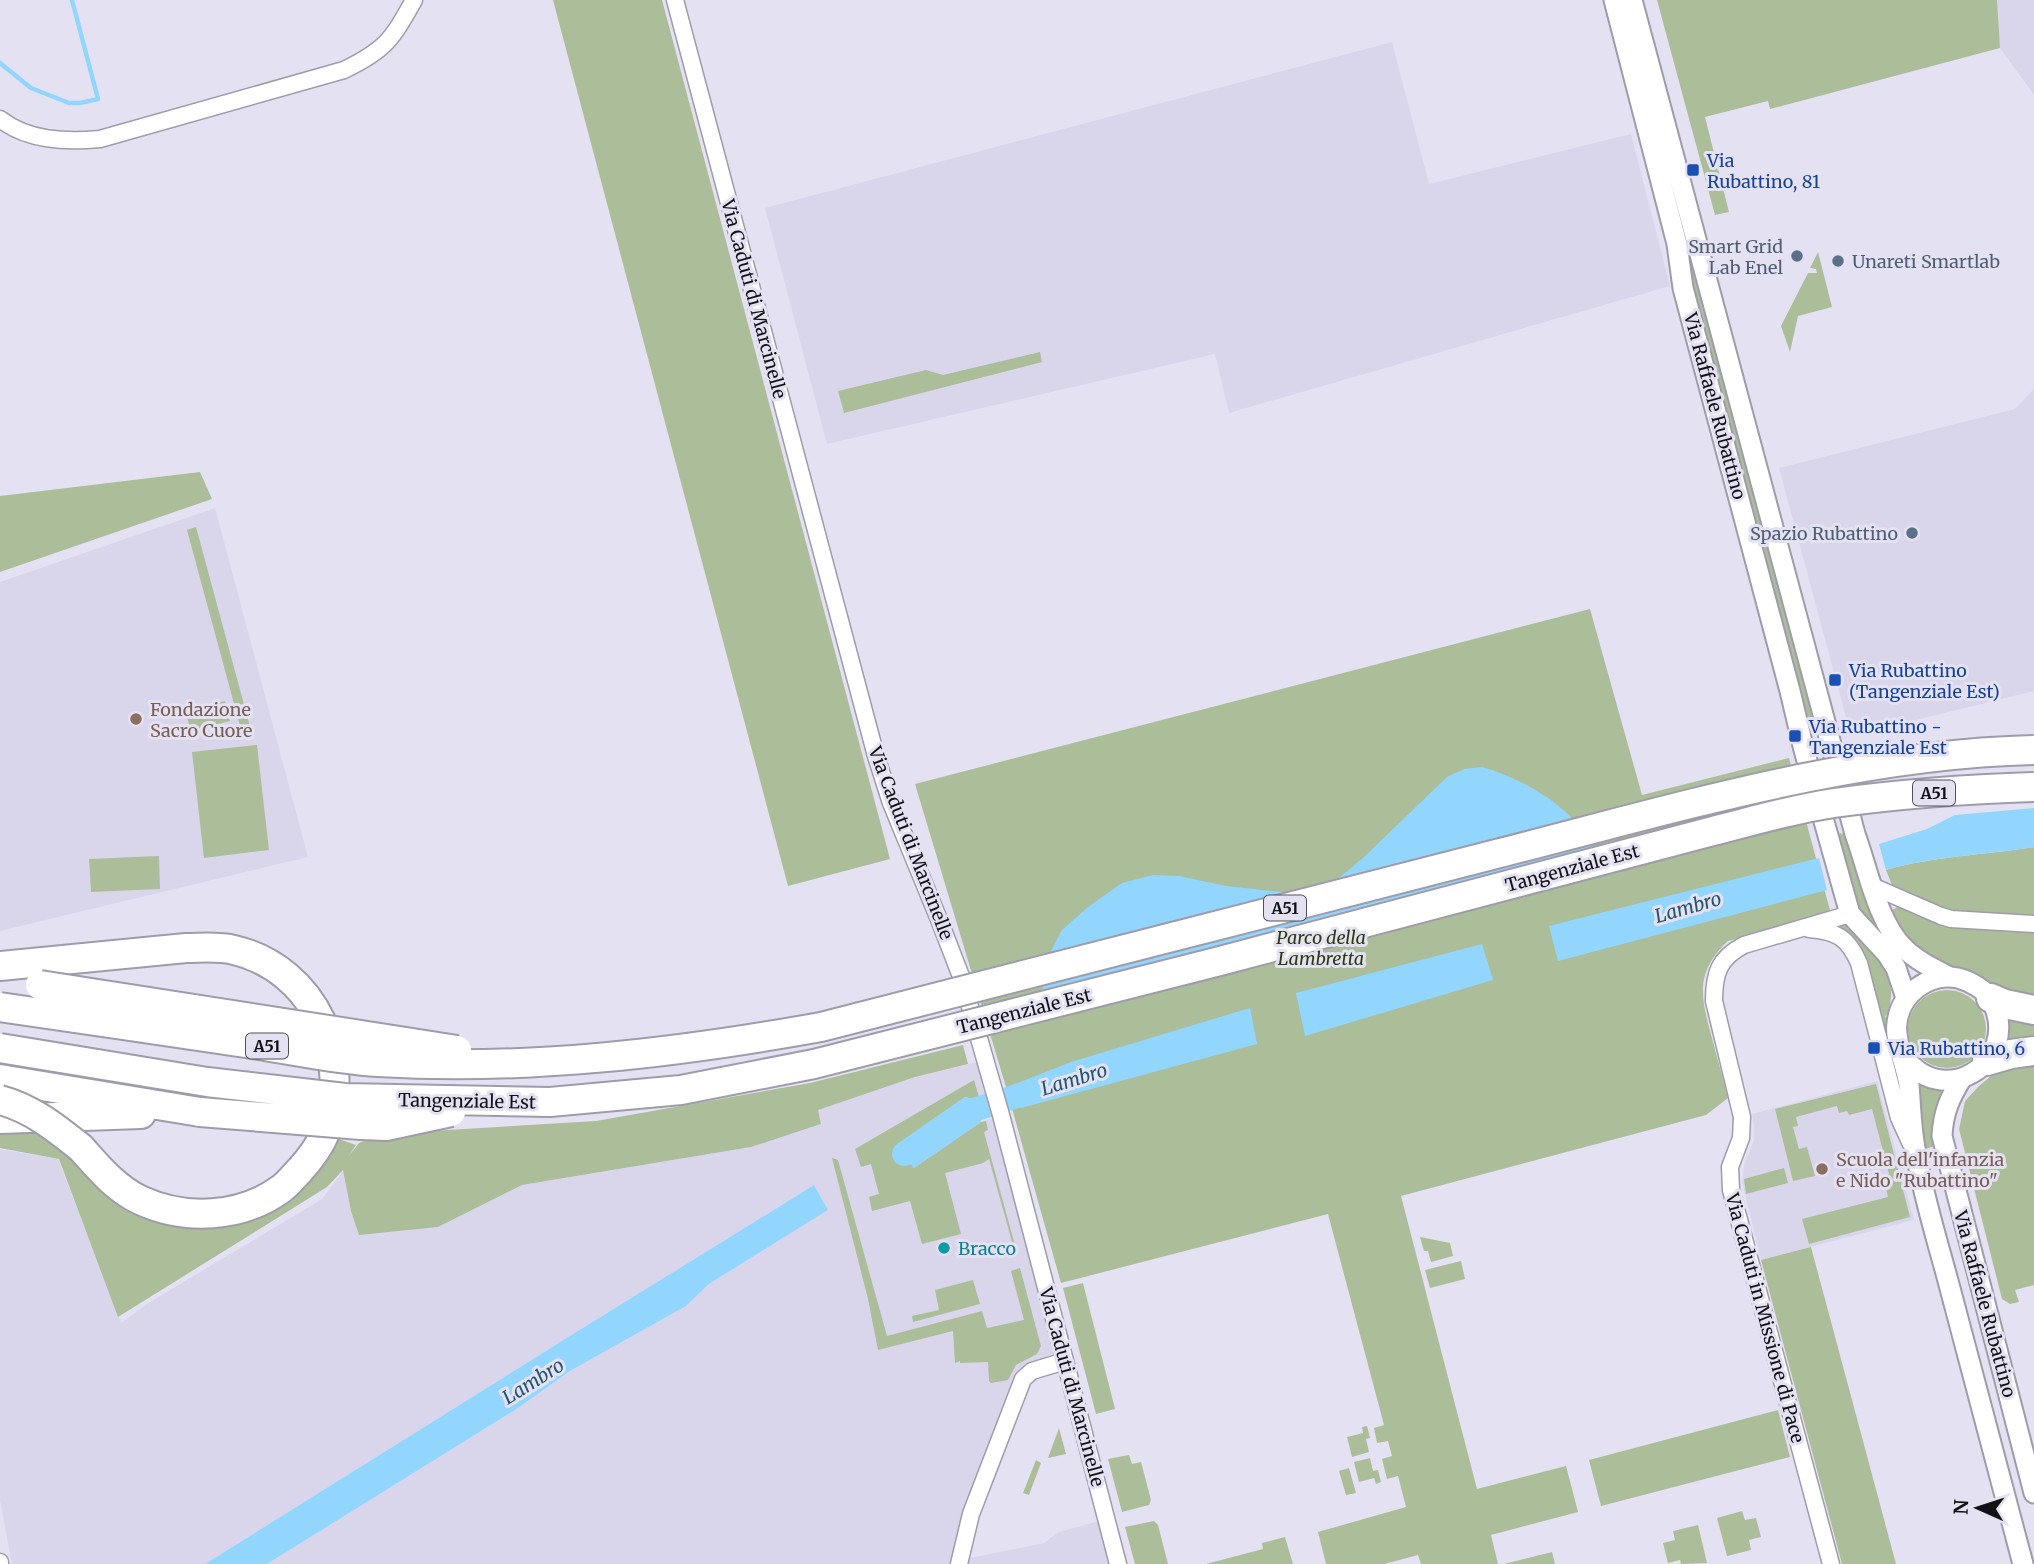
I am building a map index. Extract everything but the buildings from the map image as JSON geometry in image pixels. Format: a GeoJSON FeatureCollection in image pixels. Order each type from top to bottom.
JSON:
{"type":"FeatureCollection","features":[{"type":"Feature","properties":{"kind":"highway","name":"Tangenziale Est"},"geometry":{"type":"LineString","coordinates":[[0,1007],[376,1062],[536,1062],[652,1054],[728,1044],[821,1027],[1709,800],[1880,764],[2034,750]]}},
{"type":"Feature","properties":{"kind":"highway","name":"Tangenziale Est"},"geometry":{"type":"LineString","coordinates":[[0,1048],[207,1082],[345,1098],[550,1102],[681,1090],[814,1064],[1795,811],[1835,803],[1965,790],[2034,787]]}},
{"type":"Feature","properties":{"kind":"highway"},"geometry":{"type":"LineString","coordinates":[[0,966],[214,947],[257,958],[290,978],[321,1018],[330,1043],[335,1093],[324,1136],[308,1161],[283,1188],[241,1209],[192,1214],[165,1210],[138,1199],[117,1185],[81,1147],[46,1121],[0,1100]]}},
{"type":"Feature","properties":{"kind":"highway"},"geometry":{"type":"LineString","coordinates":[[0,978],[536,1062]]}},
{"type":"Feature","properties":{"kind":"highway"},"geometry":{"type":"LineString","coordinates":[[1991,998],[2034,1010]]}},
{"type":"Feature","properties":{"kind":"highway"},"geometry":{"type":"LineString","coordinates":[[1987,1061],[2034,1051]]}},
{"type":"Feature","properties":{"kind":"highway"},"geometry":{"type":"LineString","coordinates":[[0,1079],[200,1112],[361,1125],[386,1126],[489,1102]]}},
{"type":"Feature","properties":{"kind":"highway"},"geometry":{"type":"LineString","coordinates":[[0,1119],[200,1112]]}},
{"type":"Feature","properties":{"kind":"street"},"geometry":{"type":"LineString","coordinates":[[0,120],[21,131],[60,141],[100,139],[344,70],[377,53],[398,29],[414,0]]}},
{"type":"Feature","properties":{"kind":"street","name":"Via Caduti di Marcinelle"},"geometry":{"type":"LineString","coordinates":[[675,0],[876,756],[891,803],[962,979],[1001,1115],[1118,1564]]}},
{"type":"Feature","properties":{"kind":"street","name":"Via Raffaele Rubattino"},"geometry":{"type":"LineString","coordinates":[[1614,0],[1677,244],[1687,301],[1804,750],[1850,915],[1887,954],[1896,968],[1906,998],[1900,1010],[1897,1034],[1908,1083],[1916,1156],[2023,1564]]}},
{"type":"Feature","properties":{"kind":"street","name":"Via Raffaele Rubattino"},"geometry":{"type":"LineString","coordinates":[[1632,0],[1833,758],[1872,886],[1896,940],[1906,950],[1950,977],[1972,983],[1991,998]]}},
{"type":"Feature","properties":{"kind":"street"},"geometry":{"type":"LineString","coordinates":[[1872,886],[1951,919],[2034,924]]}},
{"type":"Feature","properties":{"kind":"street","name":"Via Caduti in Missione di Pace"},"geometry":{"type":"LineString","coordinates":[[1830,1564],[1731,1190],[1730,1167],[1741,1138],[1742,1116],[1714,1000],[1717,972],[1731,952],[1744,945],[1850,915]]}},
{"type":"Feature","properties":{"kind":"street","name":"Via Raffaele Rubattino"},"geometry":{"type":"LineString","coordinates":[[1803,929],[1835,934],[1847,941],[1854,951],[1899,1118],[1916,1156]]}},
{"type":"Feature","properties":{"kind":"street"},"geometry":{"type":"LineString","coordinates":[[1906,998],[1926,982],[1950,977]]}},
{"type":"Feature","properties":{"kind":"street"},"geometry":{"type":"LineString","coordinates":[[1987,1061],[1999,1031],[1991,998]]}},
{"type":"Feature","properties":{"kind":"street"},"geometry":{"type":"LineString","coordinates":[[1902,1053],[1914,1068],[1925,1075],[1943,1080],[1962,1078]]}},
{"type":"Feature","properties":{"kind":"street","name":"Via Raffaele Rubattino"},"geometry":{"type":"LineString","coordinates":[[1987,1061],[1979,1069],[1962,1078],[1951,1094],[1942,1122],[1945,1149],[2034,1493]]}},
{"type":"Feature","properties":{"kind":"street"},"geometry":{"type":"LineString","coordinates":[[959,1564],[971,1514],[1023,1379],[1032,1371],[1065,1361]]}},
{"type":"Feature","properties":{"kind":"shaded area"},"geometry":{"type":"Polygon","coordinates":[[[1997,0],[2034,0],[2034,95],[2000,48],[1997,0]]]}},
{"type":"Feature","properties":{"kind":"shaded area"},"geometry":{"type":"Polygon","coordinates":[[[1392,42],[1429,184],[1631,134],[1670,286],[1229,413],[1215,354],[827,444],[765,208],[1392,42]]]}},
{"type":"Feature","properties":{"kind":"shaded area"},"geometry":{"type":"Polygon","coordinates":[[[2034,389],[2034,691],[1851,736],[1779,468],[2015,409],[2034,389]]]}},
{"type":"Feature","properties":{"kind":"shaded area","name":"Fondazione Sacro Cuore"},"geometry":{"type":"Polygon","coordinates":[[[215,508],[308,857],[0,931],[0,582],[215,508]]]}},
{"type":"Feature","properties":{"kind":"shaded area"},"geometry":{"type":"Polygon","coordinates":[[[985,1060],[993,1092],[973,1099],[965,1097],[981,1122],[1001,1115],[1065,1361],[1032,1371],[961,1557],[970,1558],[1044,1543],[1058,1532],[1107,1519],[1118,1564],[267,1564],[515,1410],[570,1371],[686,1306],[709,1284],[828,1210],[814,1185],[205,1564],[12,1564],[0,1501],[0,1149],[58,1159],[121,1323],[150,1302],[322,1199],[344,1170],[351,1211],[359,1234],[438,1227],[522,1185],[751,1147],[820,1124],[817,1110],[915,1077],[985,1060]]]}},
{"type":"Feature","properties":{"kind":"shaded area","name":"Scuola dell'infanzia e Nido \"Rubattino\""},"geometry":{"type":"Polygon","coordinates":[[[1877,1081],[1914,1220],[1761,1260],[1742,1182],[1744,1166],[1754,1140],[1752,1114],[1877,1081]]]}},
{"type":"Feature","properties":{"kind":"green space"},"geometry":{"type":"Polygon","coordinates":[[[553,0],[662,0],[890,859],[788,886],[553,0]]]}},
{"type":"Feature","properties":{"kind":"green space"},"geometry":{"type":"Polygon","coordinates":[[[1618,0],[1625,0],[1816,727],[1810,729],[1618,0]]]}},
{"type":"Feature","properties":{"kind":"green space"},"geometry":{"type":"Polygon","coordinates":[[[1657,0],[1997,0],[2000,48],[1770,109],[1768,101],[1705,117],[1729,212],[1715,215],[1657,0]]]}},
{"type":"Feature","properties":{"kind":"green space"},"geometry":{"type":"Polygon","coordinates":[[[1818,252],[1832,307],[1798,316],[1790,352],[1781,326],[1808,273],[1817,273],[1816,269],[1810,268],[1818,252]]]}},
{"type":"Feature","properties":{"kind":"green space"},"geometry":{"type":"Polygon","coordinates":[[[1040,352],[1042,362],[844,413],[838,391],[926,370],[943,375],[1040,352]]]}},
{"type":"Feature","properties":{"kind":"green space"},"geometry":{"type":"Polygon","coordinates":[[[200,472],[212,499],[0,572],[0,496],[200,472]]]}},
{"type":"Feature","properties":{"kind":"green space"},"geometry":{"type":"Polygon","coordinates":[[[196,527],[252,734],[243,737],[187,530],[196,527]]]}},
{"type":"Feature","properties":{"kind":"green space","name":"Parco della Lambretta"},"geometry":{"type":"Polygon","coordinates":[[[1590,609],[1642,795],[1789,758],[1831,914],[1728,941],[1710,964],[1705,975],[1703,998],[1728,1098],[1706,1115],[1401,1196],[1477,1489],[1566,1466],[1578,1512],[1491,1535],[1498,1564],[1421,1564],[1418,1555],[1384,1564],[1326,1564],[1318,1532],[1406,1507],[1398,1476],[1387,1479],[1382,1459],[1392,1456],[1388,1441],[1377,1443],[1374,1428],[1384,1425],[1328,1214],[1061,1283],[1006,1087],[915,784],[1590,609]]]}},
{"type":"Feature","properties":{"kind":"green space"},"geometry":{"type":"Polygon","coordinates":[[[225,701],[230,721],[191,731],[185,711],[225,701]]]}},
{"type":"Feature","properties":{"kind":"green space"},"geometry":{"type":"Polygon","coordinates":[[[257,745],[269,850],[204,858],[192,752],[257,745]]]}},
{"type":"Feature","properties":{"kind":"green space"},"geometry":{"type":"Polygon","coordinates":[[[1840,833],[1848,835],[1885,934],[1882,937],[1856,908],[1837,839],[1840,833]]]}},
{"type":"Feature","properties":{"kind":"green space"},"geometry":{"type":"Polygon","coordinates":[[[2034,847],[2034,915],[1958,911],[1940,907],[1892,885],[1886,870],[1941,859],[2034,847]]]}},
{"type":"Feature","properties":{"kind":"green space"},"geometry":{"type":"Polygon","coordinates":[[[159,856],[160,889],[91,892],[89,859],[159,856]]]}},
{"type":"Feature","properties":{"kind":"green space"},"geometry":{"type":"Polygon","coordinates":[[[1900,901],[2034,929],[2034,1001],[2007,995],[1968,971],[1934,961],[1909,943],[1890,911],[1896,908],[1900,901]]]}},
{"type":"Feature","properties":{"kind":"green space"},"geometry":{"type":"Polygon","coordinates":[[[1832,922],[1845,923],[1876,956],[1887,975],[1891,997],[1885,1017],[1885,1032],[1839,931],[1841,926],[1832,922]]]}},
{"type":"Feature","properties":{"kind":"green space"},"geometry":{"type":"Polygon","coordinates":[[[1947,990],[1962,993],[1979,1007],[1986,1029],[1983,1044],[1969,1061],[1947,1068],[1932,1065],[1915,1051],[1908,1029],[1911,1014],[1925,997],[1947,990]]]}},
{"type":"Feature","properties":{"kind":"green space"},"geometry":{"type":"Polygon","coordinates":[[[2006,1015],[2034,1020],[2034,1042],[2005,1047],[2006,1015]]]}},
{"type":"Feature","properties":{"kind":"green space"},"geometry":{"type":"Polygon","coordinates":[[[963,1045],[968,1064],[915,1077],[818,1110],[821,1124],[751,1147],[522,1185],[438,1227],[359,1235],[343,1170],[327,1187],[118,1317],[59,1159],[0,1148],[0,1127],[31,1126],[201,1227],[333,1137],[356,1145],[348,1157],[359,1143],[381,1134],[596,1121],[810,1083],[963,1045]]]}},
{"type":"Feature","properties":{"kind":"green space"},"geometry":{"type":"Polygon","coordinates":[[[2007,1063],[2034,1064],[2034,1285],[2015,1290],[2019,1302],[2010,1304],[2002,1299],[1959,1129],[1965,1101],[2007,1063]]]}},
{"type":"Feature","properties":{"kind":"green space"},"geometry":{"type":"Polygon","coordinates":[[[974,1080],[979,1097],[965,1097],[898,1144],[914,1168],[986,1121],[988,1130],[984,1132],[1016,1249],[989,1159],[945,1173],[961,1234],[922,1244],[910,1201],[872,1211],[869,1197],[879,1194],[871,1164],[861,1167],[855,1149],[974,1080]]]}},
{"type":"Feature","properties":{"kind":"green space"},"geometry":{"type":"Polygon","coordinates":[[[1917,1082],[1944,1089],[1934,1117],[1935,1146],[1922,1150],[1917,1082]]]}},
{"type":"Feature","properties":{"kind":"green space"},"geometry":{"type":"Polygon","coordinates":[[[1876,1084],[1910,1217],[1809,1244],[1802,1219],[1888,1197],[1884,1176],[1889,1174],[1872,1109],[1849,1115],[1847,1111],[1839,1113],[1837,1106],[1796,1117],[1798,1126],[1793,1127],[1799,1149],[1807,1147],[1815,1176],[1793,1181],[1775,1109],[1876,1084]]]}},
{"type":"Feature","properties":{"kind":"green space"},"geometry":{"type":"Polygon","coordinates":[[[832,1158],[838,1160],[887,1336],[982,1311],[987,1328],[1024,1320],[1011,1271],[1020,1268],[1041,1346],[1037,1354],[1016,1365],[1008,1380],[991,1383],[988,1362],[955,1363],[953,1331],[878,1350],[868,1299],[832,1158]]]}},
{"type":"Feature","properties":{"kind":"green space"},"geometry":{"type":"Polygon","coordinates":[[[1784,1168],[1788,1183],[1746,1194],[1744,1179],[1784,1168]]]}},
{"type":"Feature","properties":{"kind":"green space"},"geometry":{"type":"Polygon","coordinates":[[[1420,1237],[1450,1243],[1453,1256],[1431,1262],[1420,1237]]]}},
{"type":"Feature","properties":{"kind":"green space"},"geometry":{"type":"Polygon","coordinates":[[[1811,1247],[1896,1564],[1842,1564],[1761,1260],[1811,1247]]]}},
{"type":"Feature","properties":{"kind":"green space"},"geometry":{"type":"Polygon","coordinates":[[[1461,1261],[1465,1279],[1430,1288],[1425,1270],[1461,1261]]]}},
{"type":"Feature","properties":{"kind":"green space"},"geometry":{"type":"Polygon","coordinates":[[[973,1280],[980,1304],[913,1322],[912,1316],[939,1310],[935,1290],[973,1280]]]}},
{"type":"Feature","properties":{"kind":"green space"},"geometry":{"type":"Polygon","coordinates":[[[1083,1283],[1115,1409],[1096,1414],[1063,1288],[1083,1283]]]}},
{"type":"Feature","properties":{"kind":"green space"},"geometry":{"type":"Polygon","coordinates":[[[1778,1410],[1790,1457],[1601,1506],[1589,1460],[1778,1410]]]}},
{"type":"Feature","properties":{"kind":"green space"},"geometry":{"type":"Polygon","coordinates":[[[1367,1426],[1369,1452],[1352,1457],[1347,1437],[1363,1433],[1362,1427],[1367,1426]]]}},
{"type":"Feature","properties":{"kind":"green space"},"geometry":{"type":"Polygon","coordinates":[[[1059,1428],[1066,1454],[1048,1458],[1059,1428]]]}},
{"type":"Feature","properties":{"kind":"green space"},"geometry":{"type":"Polygon","coordinates":[[[1129,1455],[1132,1464],[1141,1462],[1151,1500],[1149,1505],[1122,1512],[1108,1459],[1129,1455]]]}},
{"type":"Feature","properties":{"kind":"green space"},"geometry":{"type":"Polygon","coordinates":[[[1370,1458],[1373,1471],[1378,1470],[1381,1482],[1376,1484],[1374,1478],[1359,1482],[1354,1462],[1370,1458]]]}},
{"type":"Feature","properties":{"kind":"green space"},"geometry":{"type":"Polygon","coordinates":[[[1036,1460],[1041,1463],[1029,1495],[1023,1493],[1036,1460]]]}},
{"type":"Feature","properties":{"kind":"green space"},"geometry":{"type":"Polygon","coordinates":[[[1349,1468],[1356,1493],[1346,1495],[1339,1471],[1349,1468]]]}},
{"type":"Feature","properties":{"kind":"green space"},"geometry":{"type":"Polygon","coordinates":[[[1742,1511],[1745,1520],[1756,1518],[1761,1537],[1749,1540],[1751,1550],[1727,1556],[1717,1518],[1742,1511]]]}},
{"type":"Feature","properties":{"kind":"green space"},"geometry":{"type":"Polygon","coordinates":[[[1154,1521],[1158,1525],[1168,1564],[1135,1564],[1125,1527],[1154,1521]]]}},
{"type":"Feature","properties":{"kind":"green space"},"geometry":{"type":"Polygon","coordinates":[[[1698,1525],[1707,1563],[1681,1564],[1680,1560],[1668,1563],[1663,1543],[1675,1540],[1673,1531],[1698,1525]]]}},
{"type":"Feature","properties":{"kind":"green space"},"geometry":{"type":"Polygon","coordinates":[[[1285,1537],[1293,1564],[1206,1564],[1263,1549],[1262,1543],[1285,1537]]]}},
{"type":"Feature","properties":{"kind":"green space"},"geometry":{"type":"Polygon","coordinates":[[[1552,1552],[1555,1564],[1504,1564],[1552,1552]]]}},
{"type":"Feature","properties":{"kind":"water"},"geometry":{"type":"Polygon","coordinates":[[[1482,767],[1527,785],[1569,815],[1589,840],[1600,871],[1034,1024],[1051,951],[1062,930],[1122,883],[1153,875],[1179,876],[1226,886],[1299,894],[1332,884],[1447,777],[1464,769],[1482,767]]]}},
{"type":"Feature","properties":{"kind":"water"},"geometry":{"type":"Polygon","coordinates":[[[2034,808],[2034,847],[1941,859],[1886,870],[1879,844],[1927,829],[1955,815],[2034,808]]]}},
{"type":"Feature","properties":{"kind":"water"},"geometry":{"type":"Polygon","coordinates":[[[1819,858],[1827,890],[1558,961],[1549,926],[1819,858]]]}},
{"type":"Feature","properties":{"kind":"water"},"geometry":{"type":"Polygon","coordinates":[[[1482,944],[1493,980],[1305,1036],[1296,993],[1482,944]]]}},
{"type":"Feature","properties":{"kind":"water"},"geometry":{"type":"Polygon","coordinates":[[[1250,1008],[1257,1044],[1021,1108],[1013,1085],[1071,1062],[1250,1008]]]}},
{"type":"Feature","properties":{"kind":"water"},"geometry":{"type":"Polygon","coordinates":[[[965,1097],[973,1099],[981,1122],[914,1168],[897,1144],[965,1097]]]}},
{"type":"Feature","properties":{"kind":"water"},"geometry":{"type":"Polygon","coordinates":[[[814,1185],[828,1210],[709,1284],[686,1306],[570,1371],[515,1410],[267,1564],[205,1564],[565,1339],[814,1185]]]}},
{"type":"Feature","properties":{"kind":"waterway"},"geometry":{"type":"LineString","coordinates":[[0,63],[31,88],[69,103],[98,99],[72,0]]}},
{"type":"Feature","properties":{"kind":"waterway","name":"Lambro"},"geometry":{"type":"LineString","coordinates":[[904,1154],[977,1109],[1048,1086]]}},
{"type":"Feature","properties":{"kind":"place","name":"Via Rubattino, 81"},"geometry":{"type":"Point","coordinates":[1693,170]}},
{"type":"Feature","properties":{"kind":"place","name":"Smart Grid Lab Enel"},"geometry":{"type":"Point","coordinates":[1797,256]}},
{"type":"Feature","properties":{"kind":"place","name":"Unareti Smartlab"},"geometry":{"type":"Point","coordinates":[1838,261]}},
{"type":"Feature","properties":{"kind":"place","name":"Spazio Rubattino"},"geometry":{"type":"Point","coordinates":[1912,533]}},
{"type":"Feature","properties":{"kind":"place","name":"Via Rubattino (Tangenziale Est)"},"geometry":{"type":"Point","coordinates":[1835,680]}},
{"type":"Feature","properties":{"kind":"place","name":"Fondazione Sacro Cuore"},"geometry":{"type":"Point","coordinates":[136,719]}},
{"type":"Feature","properties":{"kind":"place","name":"Via Rubattino - Tangenziale Est"},"geometry":{"type":"Point","coordinates":[1795,736]}},
{"type":"Feature","properties":{"kind":"place","name":"Via Rubattino, 6"},"geometry":{"type":"Point","coordinates":[1874,1048]}},
{"type":"Feature","properties":{"kind":"place","name":"Scuola dell'infanzia e Nido \"Rubattino\""},"geometry":{"type":"Point","coordinates":[1822,1169]}},
{"type":"Feature","properties":{"kind":"place","name":"Bracco"},"geometry":{"type":"Point","coordinates":[944,1248]}}]}
